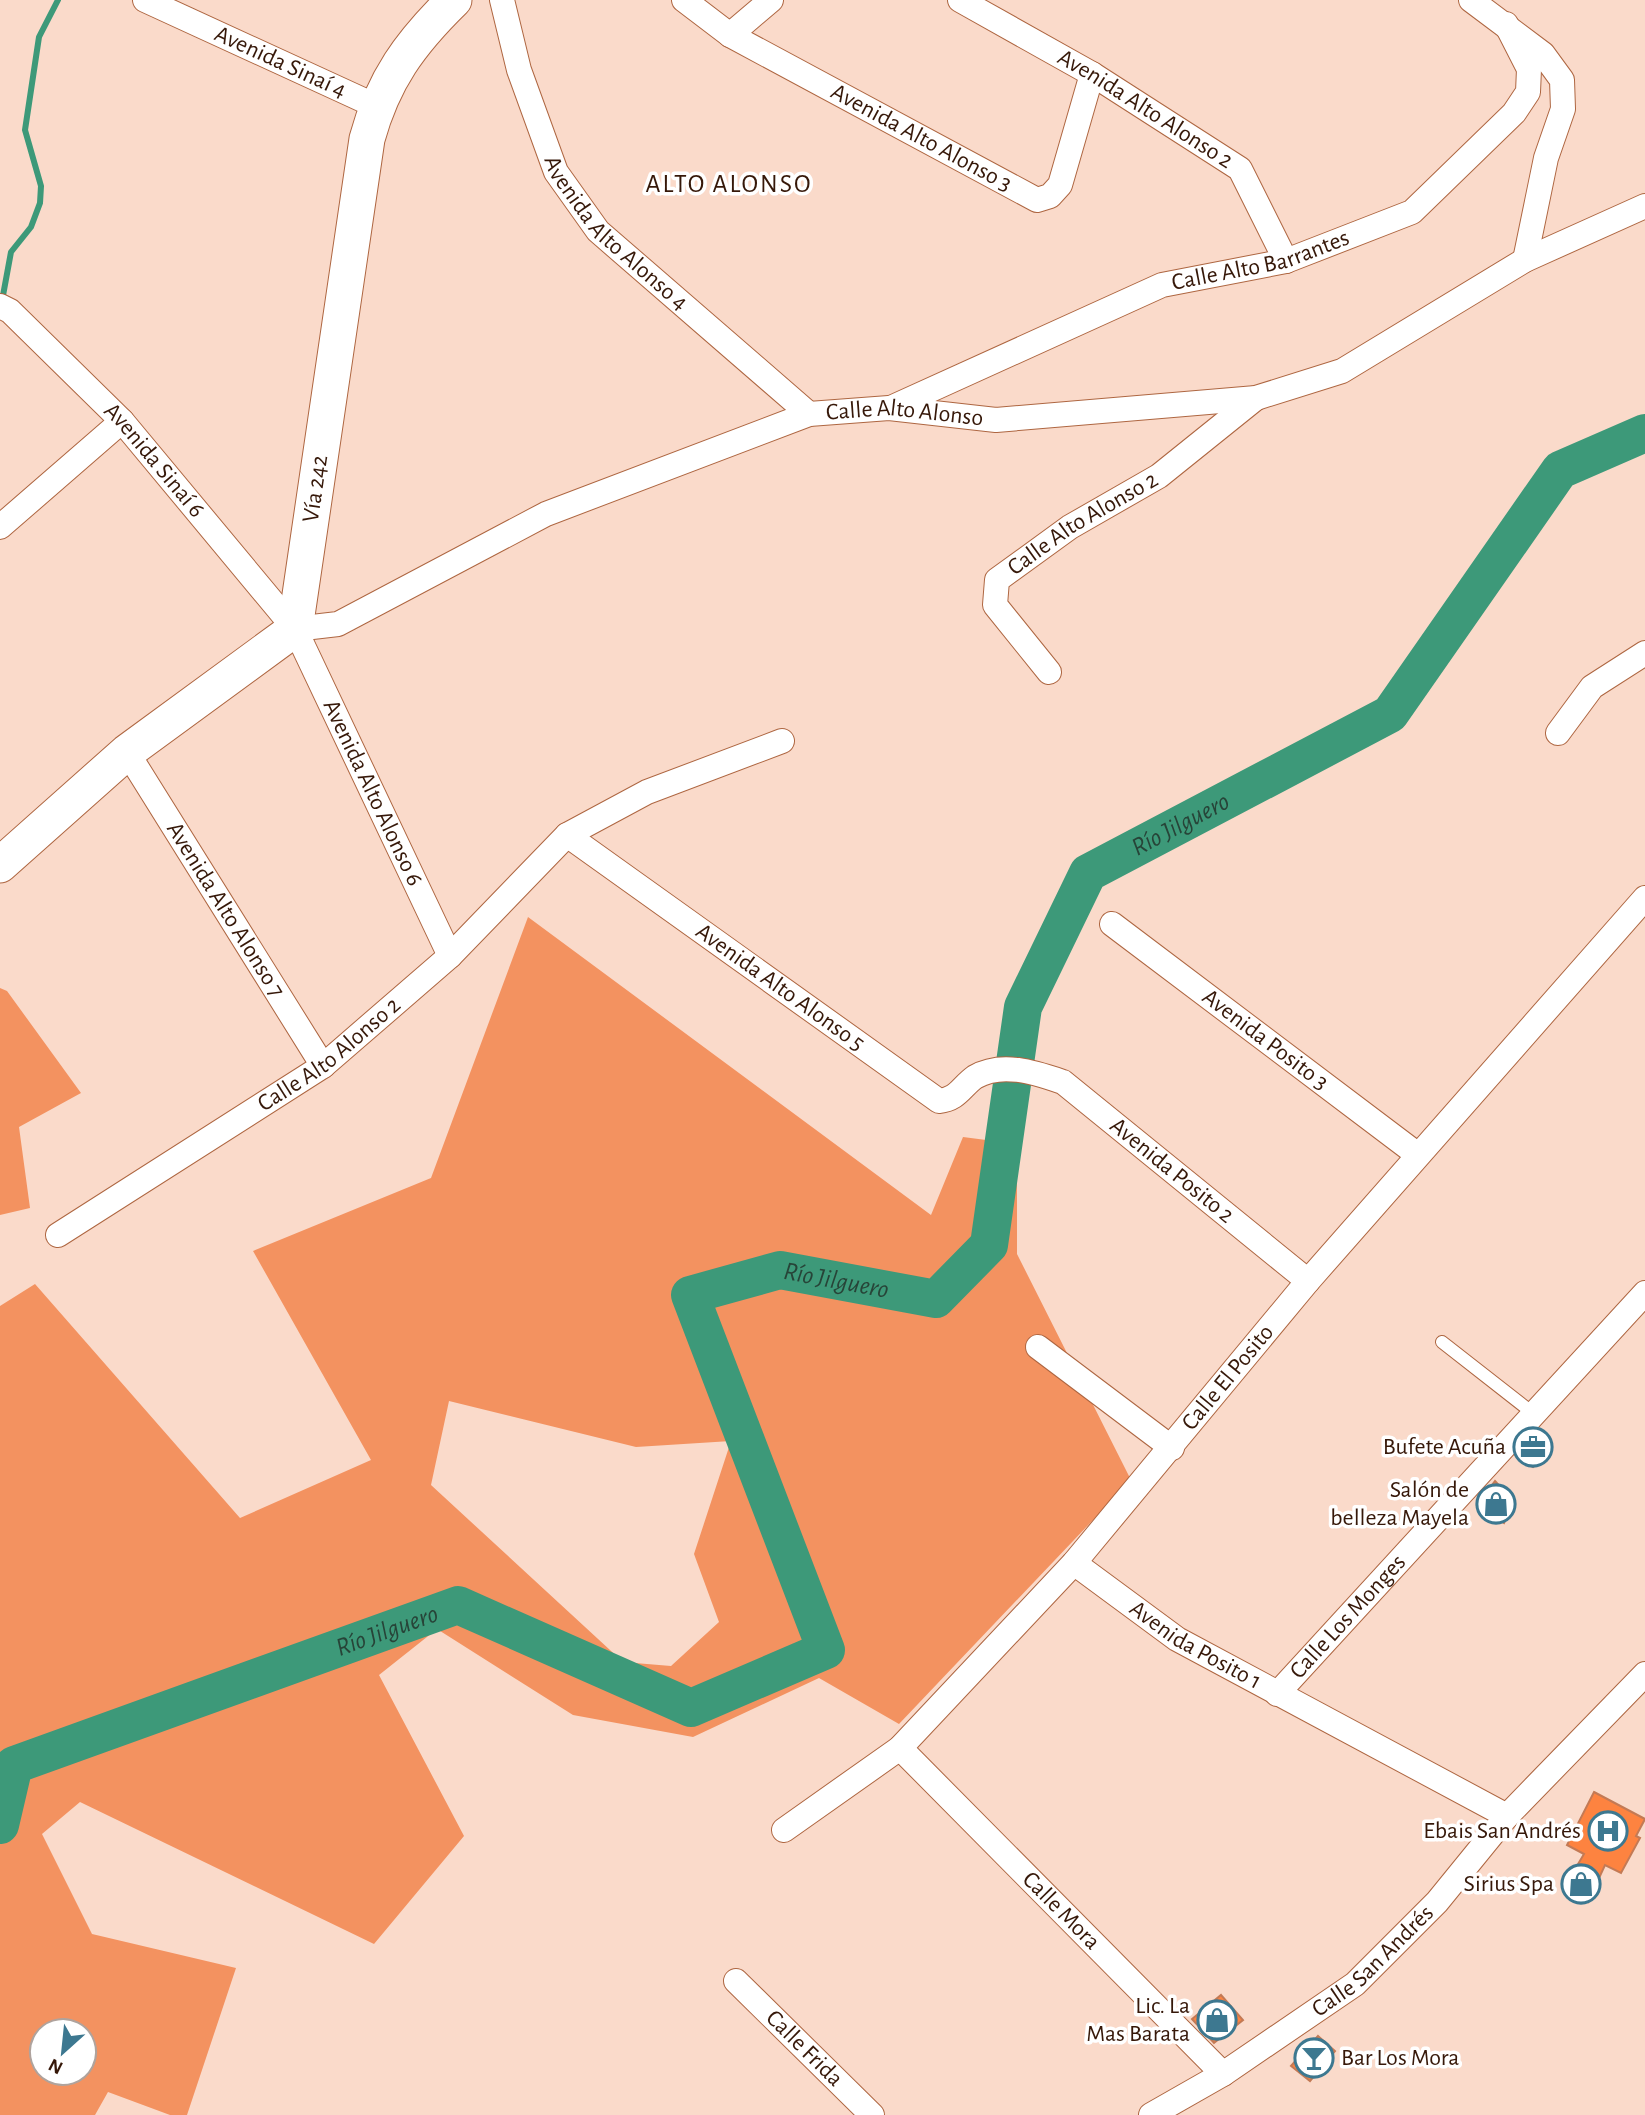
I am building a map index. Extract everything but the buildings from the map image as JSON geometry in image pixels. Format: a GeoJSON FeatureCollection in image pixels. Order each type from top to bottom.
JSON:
{"type":"FeatureCollection","features":[{"type":"Feature","properties":{"kind":"main road","name":"Vía 242"},"geometry":{"type":"LineString","coordinates":[[295,629],[367,139],[376,106],[390,75],[429,24],[454,0]]}},
{"type":"Feature","properties":{"kind":"main road"},"geometry":{"type":"LineString","coordinates":[[0,865],[127,752],[295,629]]}},
{"type":"Feature","properties":{"kind":"street","name":"Avenida Sinaí 4"},"geometry":{"type":"LineString","coordinates":[[145,0],[376,106]]}},
{"type":"Feature","properties":{"kind":"street","name":"Avenida Alto Alonso 4"},"geometry":{"type":"LineString","coordinates":[[502,0],[519,70],[556,172],[598,231],[808,414]]}},
{"type":"Feature","properties":{"kind":"street","name":"Avenida Alto Alonso 3"},"geometry":{"type":"LineString","coordinates":[[684,0],[730,35],[1037,200],[1050,196],[1060,185],[1092,74]]}},
{"type":"Feature","properties":{"kind":"street"},"geometry":{"type":"LineString","coordinates":[[730,35],[771,0]]}},
{"type":"Feature","properties":{"kind":"street","name":"Avenida Alto Alonso 2"},"geometry":{"type":"LineString","coordinates":[[960,0],[1092,74],[1240,169],[1286,261]]}},
{"type":"Feature","properties":{"kind":"street"},"geometry":{"type":"LineString","coordinates":[[1471,0],[1544,54],[1562,80],[1563,109],[1546,158],[1525,260]]}},
{"type":"Feature","properties":{"kind":"street","name":"Calle Alto Barrantes"},"geometry":{"type":"LineString","coordinates":[[889,408],[1162,285],[1286,261],[1412,212],[1514,113],[1528,92],[1529,69],[1506,24]]}},
{"type":"Feature","properties":{"kind":"street","name":"Calle Alto Alonso"},"geometry":{"type":"LineString","coordinates":[[295,629],[338,624],[545,514],[808,414],[889,408],[996,420],[1256,398],[1342,372],[1525,260],[1645,206]]}},
{"type":"Feature","properties":{"kind":"street","name":"Avenida Sinaí 6"},"geometry":{"type":"LineString","coordinates":[[0,306],[10,311],[122,421],[295,629]]}},
{"type":"Feature","properties":{"kind":"street","name":"Calle Alto Alonso 2"},"geometry":{"type":"LineString","coordinates":[[1049,672],[995,605],[997,580],[1070,527],[1159,476],[1256,398]]}},
{"type":"Feature","properties":{"kind":"street"},"geometry":{"type":"LineString","coordinates":[[0,527],[122,421]]}},
{"type":"Feature","properties":{"kind":"street","name":"Avenida Alto Alonso 6"},"geometry":{"type":"LineString","coordinates":[[295,629],[450,957]]}},
{"type":"Feature","properties":{"kind":"street"},"geometry":{"type":"LineString","coordinates":[[1558,733],[1592,687],[1645,653]]}},
{"type":"Feature","properties":{"kind":"street","name":"Calle Alto Alonso 2"},"geometry":{"type":"LineString","coordinates":[[58,1235],[323,1066],[450,957],[567,835],[647,792],[782,741]]}},
{"type":"Feature","properties":{"kind":"street","name":"Avenida Alto Alonso 7"},"geometry":{"type":"LineString","coordinates":[[127,752],[323,1066]]}},
{"type":"Feature","properties":{"kind":"street","name":"Avenida Alto Alonso 5"},"geometry":{"type":"LineString","coordinates":[[567,835],[939,1101],[950,1100],[975,1078],[996,1069]]}},
{"type":"Feature","properties":{"kind":"street","name":"Calle El Posito"},"geometry":{"type":"LineString","coordinates":[[784,1830],[900,1748],[1074,1563],[1308,1281],[1645,898]]}},
{"type":"Feature","properties":{"kind":"street","name":"Avenida Posito 3"},"geometry":{"type":"LineString","coordinates":[[1112,924],[1418,1155]]}},
{"type":"Feature","properties":{"kind":"street","name":"Avenida Posito 2"},"geometry":{"type":"LineString","coordinates":[[996,1069],[1031,1072],[1063,1082],[1308,1281]]}},
{"type":"Feature","properties":{"kind":"street","name":"Calle Los Monges"},"geometry":{"type":"LineString","coordinates":[[1277,1694],[1645,1293]]}},
{"type":"Feature","properties":{"kind":"street"},"geometry":{"type":"LineString","coordinates":[[1038,1348],[1172,1448]]}},
{"type":"Feature","properties":{"kind":"street","name":"Avenida Posito 1"},"geometry":{"type":"LineString","coordinates":[[1074,1563],[1177,1639],[1507,1816]]}},
{"type":"Feature","properties":{"kind":"street","name":"Calle San Andrés"},"geometry":{"type":"LineString","coordinates":[[1151,2115],[1223,2074],[1355,1984],[1437,1902],[1507,1816],[1645,1674]]}},
{"type":"Feature","properties":{"kind":"street","name":"Calle Mora"},"geometry":{"type":"LineString","coordinates":[[900,1748],[1223,2074]]}},
{"type":"Feature","properties":{"kind":"street","name":"Calle Frida"},"geometry":{"type":"LineString","coordinates":[[736,1981],[872,2115]]}},
{"type":"Feature","properties":{"kind":"lane"},"geometry":{"type":"LineString","coordinates":[[1442,1342],[1534,1414]]}},
{"type":"Feature","properties":{"kind":"shaded area"},"geometry":{"type":"Polygon","coordinates":[[[528,917],[931,1215],[963,1137],[1017,1144],[1017,1254],[1131,1480],[899,1724],[819,1678],[693,1737],[573,1715],[437,1629],[379,1675],[464,1836],[374,1944],[80,1802],[42,1834],[92,1934],[236,1968],[187,2115],[170,2115],[108,2092],[95,2115],[0,2115],[0,1306],[35,1284],[240,1518],[371,1460],[253,1251],[431,1178],[528,917]],[[449,1401],[431,1485],[623,1662],[671,1666],[719,1622],[694,1554],[731,1441],[636,1447],[449,1401]]]}},
{"type":"Feature","properties":{"kind":"shaded area"},"geometry":{"type":"Polygon","coordinates":[[[0,988],[7,991],[81,1093],[19,1127],[30,1208],[0,1215],[0,988]]]}},
{"type":"Feature","properties":{"kind":"waterway"},"geometry":{"type":"LineString","coordinates":[[2,301],[11,252],[31,227],[40,203],[41,186],[25,130],[39,37],[58,0]]}},
{"type":"Feature","properties":{"kind":"waterway","name":"Río Jilguero"},"geometry":{"type":"LineString","coordinates":[[0,1825],[14,1765],[458,1605],[691,1708],[826,1650],[690,1295],[780,1270],[936,1299],[989,1245],[1023,1007],[1088,873],[1390,714],[1560,470],[1645,433]]}},
{"type":"Feature","properties":{"kind":"place","name":"Bufete Acuña"},"geometry":{"type":"Point","coordinates":[1533,1447]}},
{"type":"Feature","properties":{"kind":"place","name":"Salón de belleza Mayela"},"geometry":{"type":"Point","coordinates":[1496,1504]}},
{"type":"Feature","properties":{"kind":"place","name":"Ebais San Andrés"},"geometry":{"type":"Point","coordinates":[1608,1831]}},
{"type":"Feature","properties":{"kind":"place","name":"Sirius Spa"},"geometry":{"type":"Point","coordinates":[1581,1884]}},
{"type":"Feature","properties":{"kind":"place","name":"Lic. La Mas Barata"},"geometry":{"type":"Point","coordinates":[1217,2020]}},
{"type":"Feature","properties":{"kind":"place","name":"Bar Los Mora"},"geometry":{"type":"Point","coordinates":[1314,2058]}},
{"type":"Feature","properties":{"kind":"district","name":"ALTO ALONSO"},"geometry":{"type":"Point","coordinates":[729,184]}}]}
